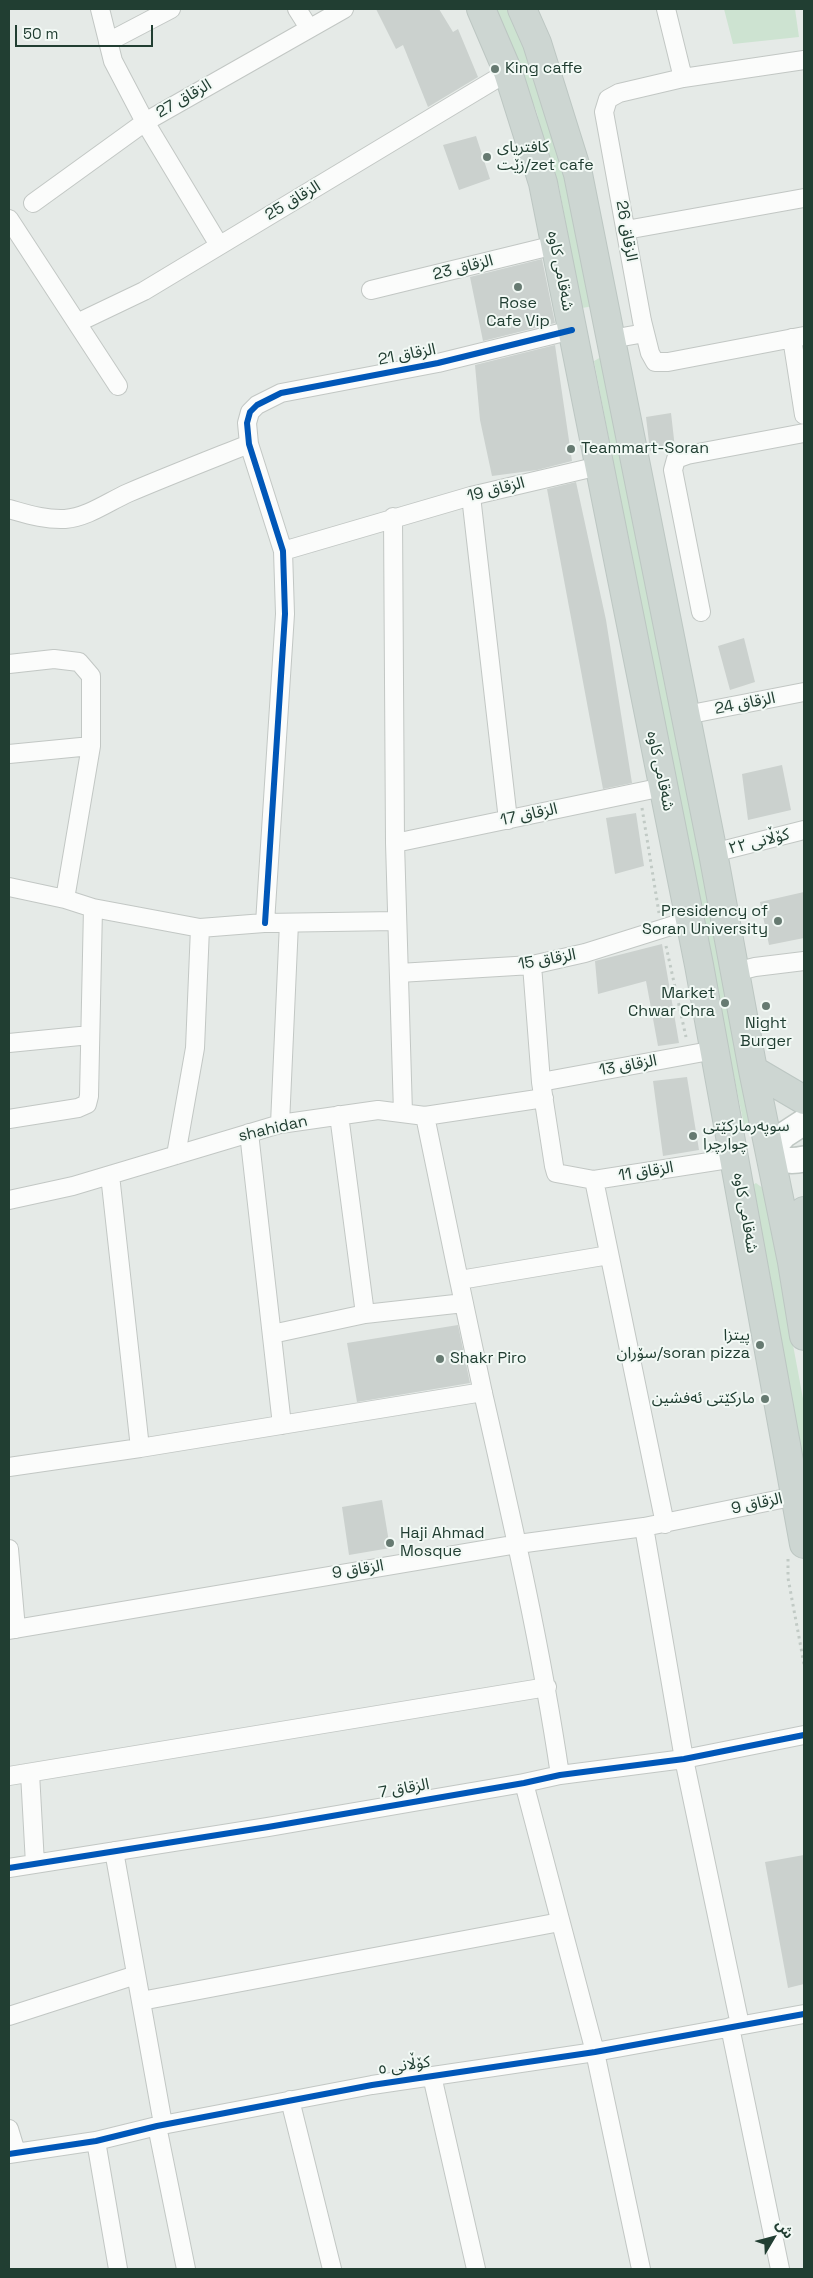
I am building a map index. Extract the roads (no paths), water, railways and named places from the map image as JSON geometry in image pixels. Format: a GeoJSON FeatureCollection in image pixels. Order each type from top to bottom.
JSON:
{"type":"FeatureCollection","features":[{"type":"Feature","properties":{"kind":"main road","name":"شەقامی کاوە"},"geometry":{"type":"LineString","coordinates":[[481,9],[506,73],[543,183],[599,466],[651,790],[690,920],[702,1052],[735,1158],[796,1496],[796,1547]]}},
{"type":"Feature","properties":{"kind":"main road"},"geometry":{"type":"LineString","coordinates":[[522,9],[537,43],[578,174],[713,853],[753,1070],[792,1262],[804,1336]]}},
{"type":"Feature","properties":{"kind":"main road"},"geometry":{"type":"LineString","coordinates":[[574,337],[610,338]]}},
{"type":"Feature","properties":{"kind":"main road"},"geometry":{"type":"LineString","coordinates":[[753,1070],[804,1100]]}},
{"type":"Feature","properties":{"kind":"main road"},"geometry":{"type":"LineString","coordinates":[[735,1158],[770,1151],[784,1135],[804,1122]]}},
{"type":"Feature","properties":{"kind":"main road"},"geometry":{"type":"LineString","coordinates":[[770,1151],[782,1159],[804,1159]]}},
{"type":"Feature","properties":{"kind":"main road"},"geometry":{"type":"LineString","coordinates":[[792,1262],[798,1224],[804,1211]]}},
{"type":"Feature","properties":{"kind":"street"},"geometry":{"type":"LineString","coordinates":[[100,9],[113,61],[144,122],[219,245]]}},
{"type":"Feature","properties":{"kind":"street"},"geometry":{"type":"LineString","coordinates":[[108,42],[171,9]]}},
{"type":"Feature","properties":{"kind":"street"},"geometry":{"type":"LineString","coordinates":[[297,9],[309,28]]}},
{"type":"Feature","properties":{"kind":"street","name":"الزقاق 27"},"geometry":{"type":"LineString","coordinates":[[33,203],[144,122],[344,9]]}},
{"type":"Feature","properties":{"kind":"street"},"geometry":{"type":"LineString","coordinates":[[666,9],[683,78],[804,60]]}},
{"type":"Feature","properties":{"kind":"street","name":"الزقاق 25"},"geometry":{"type":"LineString","coordinates":[[77,323],[144,291],[506,73]]}},
{"type":"Feature","properties":{"kind":"street","name":"الزقاق 26"},"geometry":{"type":"LineString","coordinates":[[683,78],[619,93],[608,99],[604,112],[650,353],[655,362],[668,362],[798,337]]}},
{"type":"Feature","properties":{"kind":"street"},"geometry":{"type":"LineString","coordinates":[[626,230],[804,198]]}},
{"type":"Feature","properties":{"kind":"street"},"geometry":{"type":"LineString","coordinates":[[9,219],[118,386]]}},
{"type":"Feature","properties":{"kind":"street","name":"الزقاق 23"},"geometry":{"type":"LineString","coordinates":[[371,290],[555,245]]}},
{"type":"Feature","properties":{"kind":"street"},"geometry":{"type":"LineString","coordinates":[[610,338],[645,333]]}},
{"type":"Feature","properties":{"kind":"street","name":"الزقاق 21"},"geometry":{"type":"LineString","coordinates":[[249,444],[248,423],[250,412],[257,405],[281,393],[574,337]]}},
{"type":"Feature","properties":{"kind":"street"},"geometry":{"type":"LineString","coordinates":[[798,337],[804,416]]}},
{"type":"Feature","properties":{"kind":"street"},"geometry":{"type":"LineString","coordinates":[[701,612],[673,470],[676,459],[687,455],[804,433]]}},
{"type":"Feature","properties":{"kind":"street"},"geometry":{"type":"LineString","coordinates":[[9,509],[38,518],[66,519],[107,506],[126,494],[249,444],[283,551],[285,614],[265,923]]}},
{"type":"Feature","properties":{"kind":"street","name":"الزقاق 19"},"geometry":{"type":"LineString","coordinates":[[283,551],[393,517],[471,496],[599,466]]}},
{"type":"Feature","properties":{"kind":"street"},"geometry":{"type":"LineString","coordinates":[[471,496],[508,820]]}},
{"type":"Feature","properties":{"kind":"street"},"geometry":{"type":"LineString","coordinates":[[393,517],[395,843],[403,1113]]}},
{"type":"Feature","properties":{"kind":"street"},"geometry":{"type":"LineString","coordinates":[[9,664],[54,659],[79,662],[91,676],[90,746],[65,899]]}},
{"type":"Feature","properties":{"kind":"street","name":"الزقاق 24"},"geometry":{"type":"LineString","coordinates":[[686,715],[804,692]]}},
{"type":"Feature","properties":{"kind":"street"},"geometry":{"type":"LineString","coordinates":[[9,754],[90,746]]}},
{"type":"Feature","properties":{"kind":"street","name":"الزقاق 17"},"geometry":{"type":"LineString","coordinates":[[395,843],[651,790]]}},
{"type":"Feature","properties":{"kind":"street","name":"کۆڵانی ٢٢"},"geometry":{"type":"LineString","coordinates":[[713,853],[804,830]]}},
{"type":"Feature","properties":{"kind":"street"},"geometry":{"type":"LineString","coordinates":[[9,887],[65,899],[93,908],[200,928],[265,923],[397,921]]}},
{"type":"Feature","properties":{"kind":"street"},"geometry":{"type":"LineString","coordinates":[[9,1119],[78,1108],[87,1104],[89,1096],[93,908]]}},
{"type":"Feature","properties":{"kind":"street","name":"الزقاق 15"},"geometry":{"type":"LineString","coordinates":[[399,973],[532,965],[585,953],[690,920]]}},
{"type":"Feature","properties":{"kind":"street"},"geometry":{"type":"LineString","coordinates":[[280,1124],[289,923]]}},
{"type":"Feature","properties":{"kind":"street"},"geometry":{"type":"LineString","coordinates":[[176,1155],[195,1048],[200,928]]}},
{"type":"Feature","properties":{"kind":"street"},"geometry":{"type":"LineString","coordinates":[[735,972],[755,967],[804,961]]}},
{"type":"Feature","properties":{"kind":"street"},"geometry":{"type":"LineString","coordinates":[[532,965],[542,1090]]}},
{"type":"Feature","properties":{"kind":"street"},"geometry":{"type":"LineString","coordinates":[[9,1043],[90,1035]]}},
{"type":"Feature","properties":{"kind":"street","name":"الزقاق 13"},"geometry":{"type":"LineString","coordinates":[[542,1090],[702,1052]]}},
{"type":"Feature","properties":{"kind":"street","name":"shahidan"},"geometry":{"type":"LineString","coordinates":[[9,1200],[110,1175],[280,1124],[378,1110],[425,1116],[542,1090]]}},
{"type":"Feature","properties":{"kind":"street","name":"الزقاق 11"},"geometry":{"type":"LineString","coordinates":[[542,1090],[556,1173],[594,1180],[735,1158]]}},
{"type":"Feature","properties":{"kind":"street"},"geometry":{"type":"LineString","coordinates":[[339,1115],[366,1314]]}},
{"type":"Feature","properties":{"kind":"street"},"geometry":{"type":"LineString","coordinates":[[425,1116],[483,1392],[518,1544],[547,1687],[560,1775]]}},
{"type":"Feature","properties":{"kind":"street"},"geometry":{"type":"LineString","coordinates":[[249,1133],[282,1425]]}},
{"type":"Feature","properties":{"kind":"street"},"geometry":{"type":"LineString","coordinates":[[110,1175],[140,1448]]}},
{"type":"Feature","properties":{"kind":"street"},"geometry":{"type":"LineString","coordinates":[[594,1180],[665,1524]]}},
{"type":"Feature","properties":{"kind":"street"},"geometry":{"type":"LineString","coordinates":[[460,1280],[609,1255]]}},
{"type":"Feature","properties":{"kind":"street"},"geometry":{"type":"LineString","coordinates":[[272,1334],[366,1314],[464,1302]]}},
{"type":"Feature","properties":{"kind":"street"},"geometry":{"type":"LineString","coordinates":[[9,1467],[140,1448],[483,1392]]}},
{"type":"Feature","properties":{"kind":"street","name":"الزقاق 9"},"geometry":{"type":"LineString","coordinates":[[12,1630],[518,1544],[644,1528],[796,1496]]}},
{"type":"Feature","properties":{"kind":"street"},"geometry":{"type":"LineString","coordinates":[[644,1528],[684,1759],[780,2269]]}},
{"type":"Feature","properties":{"kind":"street"},"geometry":{"type":"LineString","coordinates":[[9,1549],[12,1630]]}},
{"type":"Feature","properties":{"kind":"street"},"geometry":{"type":"LineString","coordinates":[[9,1776],[547,1687]]}},
{"type":"Feature","properties":{"kind":"street","name":"الزقاق 7"},"geometry":{"type":"LineString","coordinates":[[9,1868],[524,1783],[560,1775],[684,1759],[804,1735]]}},
{"type":"Feature","properties":{"kind":"street"},"geometry":{"type":"LineString","coordinates":[[30,1773],[35,1864]]}},
{"type":"Feature","properties":{"kind":"street"},"geometry":{"type":"LineString","coordinates":[[524,1783],[595,2052],[641,2269]]}},
{"type":"Feature","properties":{"kind":"street"},"geometry":{"type":"LineString","coordinates":[[114,1851],[186,2269]]}},
{"type":"Feature","properties":{"kind":"street"},"geometry":{"type":"LineString","coordinates":[[141,2001],[560,1922]]}},
{"type":"Feature","properties":{"kind":"street"},"geometry":{"type":"LineString","coordinates":[[9,2016],[136,1975]]}},
{"type":"Feature","properties":{"kind":"street","name":"کۆڵانی ٥"},"geometry":{"type":"LineString","coordinates":[[12,2153],[96,2141],[160,2125],[290,2100],[432,2076],[595,2052],[804,2014]]}},
{"type":"Feature","properties":{"kind":"street"},"geometry":{"type":"LineString","coordinates":[[432,2076],[476,2269]]}},
{"type":"Feature","properties":{"kind":"street"},"geometry":{"type":"LineString","coordinates":[[290,2100],[332,2269]]}},
{"type":"Feature","properties":{"kind":"street"},"geometry":{"type":"LineString","coordinates":[[9,2129],[12,2153]]}},
{"type":"Feature","properties":{"kind":"street"},"geometry":{"type":"LineString","coordinates":[[96,2141],[118,2269]]}},
{"type":"Feature","properties":{"kind":"place","name":"King caffe"},"geometry":{"type":"Point","coordinates":[495,69]}},
{"type":"Feature","properties":{"kind":"place","name":"کافتریای زێت/zet cafe"},"geometry":{"type":"Point","coordinates":[487,157]}},
{"type":"Feature","properties":{"kind":"place","name":"Rose Cafe Vip"},"geometry":{"type":"Point","coordinates":[518,287]}},
{"type":"Feature","properties":{"kind":"place","name":"Teammart-Soran"},"geometry":{"type":"Point","coordinates":[571,449]}},
{"type":"Feature","properties":{"kind":"place","name":"Presidency of Soran University"},"geometry":{"type":"Point","coordinates":[778,921]}},
{"type":"Feature","properties":{"kind":"place","name":"Market Chwar Chra"},"geometry":{"type":"Point","coordinates":[725,1003]}},
{"type":"Feature","properties":{"kind":"place","name":"Night Burger"},"geometry":{"type":"Point","coordinates":[766,1006]}},
{"type":"Feature","properties":{"kind":"place","name":"سوپەرمارکێتی چوارچرا"},"geometry":{"type":"Point","coordinates":[693,1136]}},
{"type":"Feature","properties":{"kind":"place","name":"پیتزا سۆران/soran pizza"},"geometry":{"type":"Point","coordinates":[760,1345]}},
{"type":"Feature","properties":{"kind":"place","name":"Shakr Piro"},"geometry":{"type":"Point","coordinates":[440,1359]}},
{"type":"Feature","properties":{"kind":"place","name":"مارکێتی ئەفشین"},"geometry":{"type":"Point","coordinates":[765,1399]}},
{"type":"Feature","properties":{"kind":"place","name":"Haji Ahmad Mosque"},"geometry":{"type":"Point","coordinates":[390,1543]}}]}
